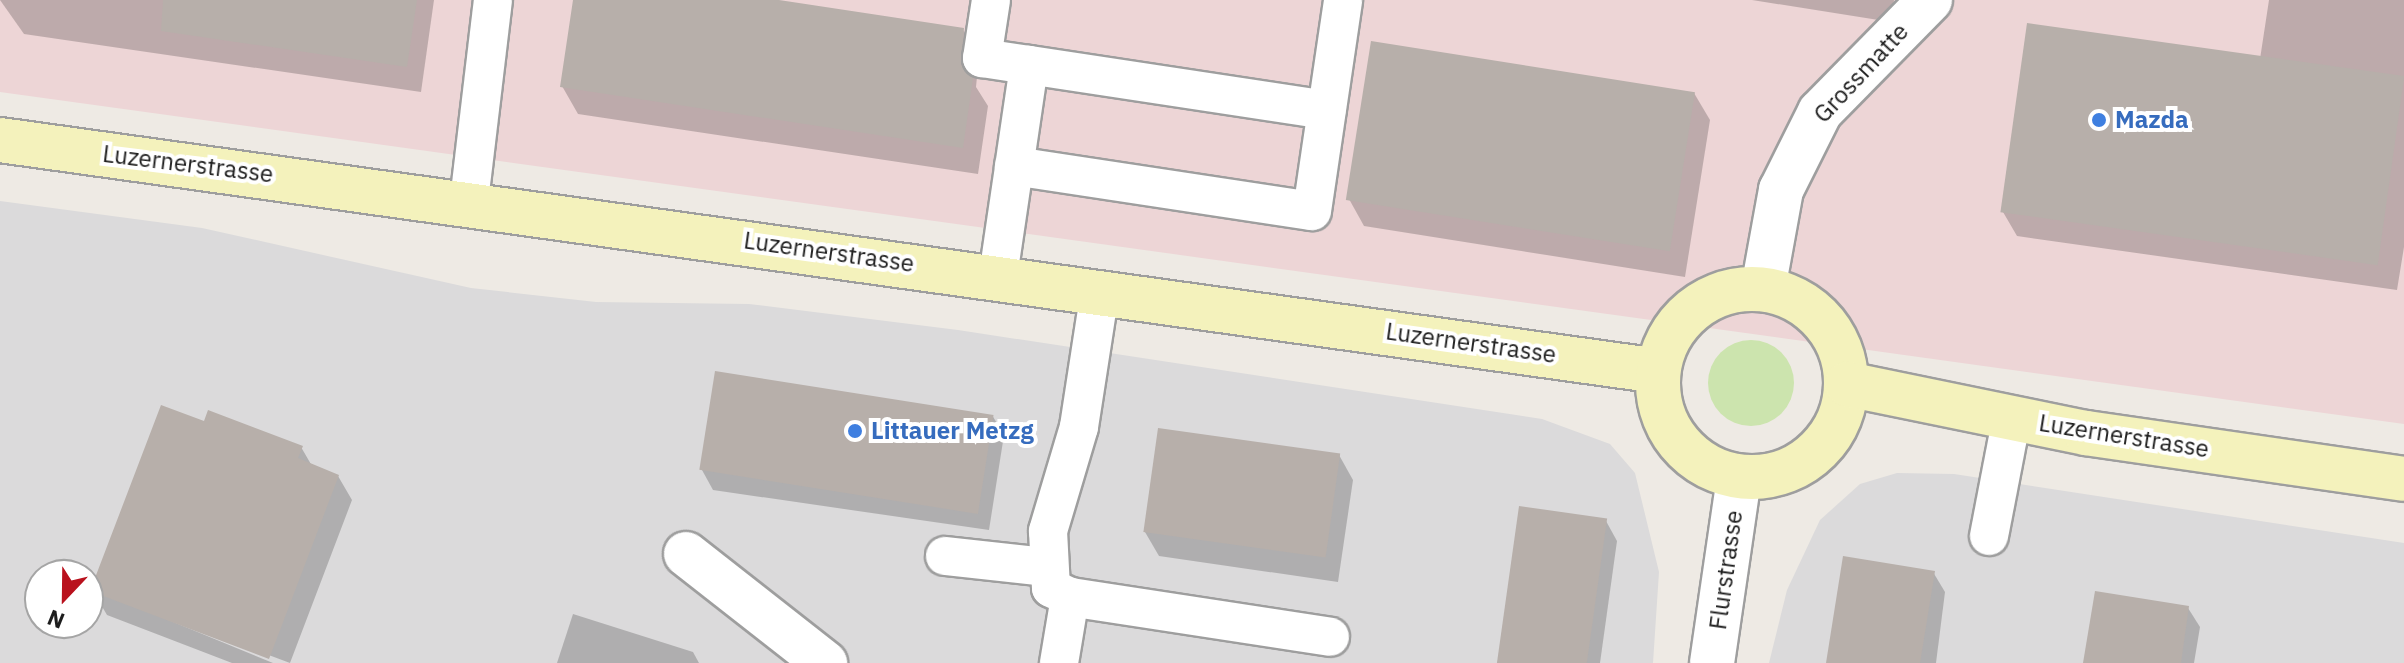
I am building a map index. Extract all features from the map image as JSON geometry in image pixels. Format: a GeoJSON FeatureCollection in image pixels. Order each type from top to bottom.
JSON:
{"type":"FeatureCollection","features":[{"type":"Feature","properties":{"kind":"main road","name":"Luzernerstrasse"},"geometry":{"type":"LineString","coordinates":[[0,140],[469,201],[1658,371]]}},
{"type":"Feature","properties":{"kind":"main road"},"geometry":{"type":"LineString","coordinates":[[1763,289],[1789,296],[1829,329],[1847,384],[1827,440],[1803,462],[1739,477],[1686,450],[1668,427],[1658,371],[1684,317],[1707,299],[1763,289]]}},
{"type":"Feature","properties":{"kind":"main road","name":"Luzernerstrasse"},"geometry":{"type":"LineString","coordinates":[[1847,384],[2012,417],[2404,479]]}},
{"type":"Feature","properties":{"kind":"street","name":"Grossmatte"},"geometry":{"type":"LineString","coordinates":[[1763,289],[1781,190],[1820,112],[1930,0]]}},
{"type":"Feature","properties":{"kind":"street","name":"Flurstrasse"},"geometry":{"type":"LineString","coordinates":[[1712,663],[1739,477]]}},
{"type":"Feature","properties":{"kind":"street"},"geometry":{"type":"LineString","coordinates":[[686,554],[825,663]]}},
{"type":"Feature","properties":{"kind":"lane"},"geometry":{"type":"LineString","coordinates":[[469,201],[493,0]]}},
{"type":"Feature","properties":{"kind":"lane"},"geometry":{"type":"LineString","coordinates":[[991,0],[982,58],[1327,110]]}},
{"type":"Feature","properties":{"kind":"lane"},"geometry":{"type":"LineString","coordinates":[[1014,166],[1312,211],[1343,0]]}},
{"type":"Feature","properties":{"kind":"lane"},"geometry":{"type":"LineString","coordinates":[[998,276],[1029,65]]}},
{"type":"Feature","properties":{"kind":"lane"},"geometry":{"type":"LineString","coordinates":[[1100,291],[1046,567],[1051,588],[1070,597],[1330,637]]}},
{"type":"Feature","properties":{"kind":"lane"},"geometry":{"type":"LineString","coordinates":[[1989,536],[2012,417]]}},
{"type":"Feature","properties":{"kind":"lane"},"geometry":{"type":"LineString","coordinates":[[945,556],[1046,567]]}},
{"type":"Feature","properties":{"kind":"lane"},"geometry":{"type":"LineString","coordinates":[[1059,663],[1070,597]]}},
{"type":"Feature","properties":{"kind":"shaded area"},"geometry":{"type":"Polygon","coordinates":[[[0,0],[2404,0],[2404,424],[0,92],[0,0]]]}},
{"type":"Feature","properties":{"kind":"shaded area"},"geometry":{"type":"Polygon","coordinates":[[[0,201],[202,228],[471,288],[596,302],[749,304],[958,330],[1542,419],[1610,444],[1635,473],[1659,572],[1653,663],[0,663],[0,201]]]}},
{"type":"Feature","properties":{"kind":"shaded area"},"geometry":{"type":"Polygon","coordinates":[[[1897,473],[1954,474],[2404,543],[2404,663],[1769,663],[1787,590],[1820,520],[1860,484],[1897,473]]]}},
{"type":"Feature","properties":{"kind":"green space"},"geometry":{"type":"Polygon","coordinates":[[[1751,340],[1775,347],[1787,359],[1794,383],[1787,407],[1775,419],[1751,426],[1727,419],[1715,407],[1708,383],[1715,359],[1727,347],[1751,340]]]}},
{"type":"Feature","properties":{"kind":"building"},"geometry":{"type":"Polygon","coordinates":[[[163,0],[417,0],[407,67],[161,31],[163,0]]]}},
{"type":"Feature","properties":{"kind":"building"},"geometry":{"type":"Polygon","coordinates":[[[573,0],[779,0],[964,28],[961,65],[973,78],[963,148],[560,87],[573,0]]]}},
{"type":"Feature","properties":{"kind":"building"},"geometry":{"type":"Polygon","coordinates":[[[2027,23],[2404,76],[2378,265],[2000,212],[2027,23]]]}},
{"type":"Feature","properties":{"kind":"building"},"geometry":{"type":"Polygon","coordinates":[[[1371,41],[1695,92],[1670,251],[1346,200],[1371,41]]]}},
{"type":"Feature","properties":{"kind":"building"},"geometry":{"type":"Polygon","coordinates":[[[715,371],[994,415],[978,514],[699,470],[715,371]]]}},
{"type":"Feature","properties":{"kind":"building"},"geometry":{"type":"Polygon","coordinates":[[[161,405],[204,421],[208,410],[303,446],[298,458],[339,475],[269,659],[104,596],[102,559],[161,405]]]}},
{"type":"Feature","properties":{"kind":"building"},"geometry":{"type":"Polygon","coordinates":[[[1158,428],[1340,454],[1326,558],[1143,532],[1158,428]]]}},
{"type":"Feature","properties":{"kind":"building"},"geometry":{"type":"Polygon","coordinates":[[[1519,506],[1607,518],[1587,663],[1497,663],[1519,506]]]}},
{"type":"Feature","properties":{"kind":"building"},"geometry":{"type":"Polygon","coordinates":[[[1843,556],[1935,571],[1920,663],[1826,663],[1843,556]]]}},
{"type":"Feature","properties":{"kind":"building"},"geometry":{"type":"Polygon","coordinates":[[[2095,591],[2189,606],[2181,663],[2083,663],[2095,591]]]}},
{"type":"Feature","properties":{"kind":"place","name":"Mazda"},"geometry":{"type":"Point","coordinates":[2099,120]}},
{"type":"Feature","properties":{"kind":"place","name":"Littauer Metzg"},"geometry":{"type":"Point","coordinates":[855,431]}}]}
